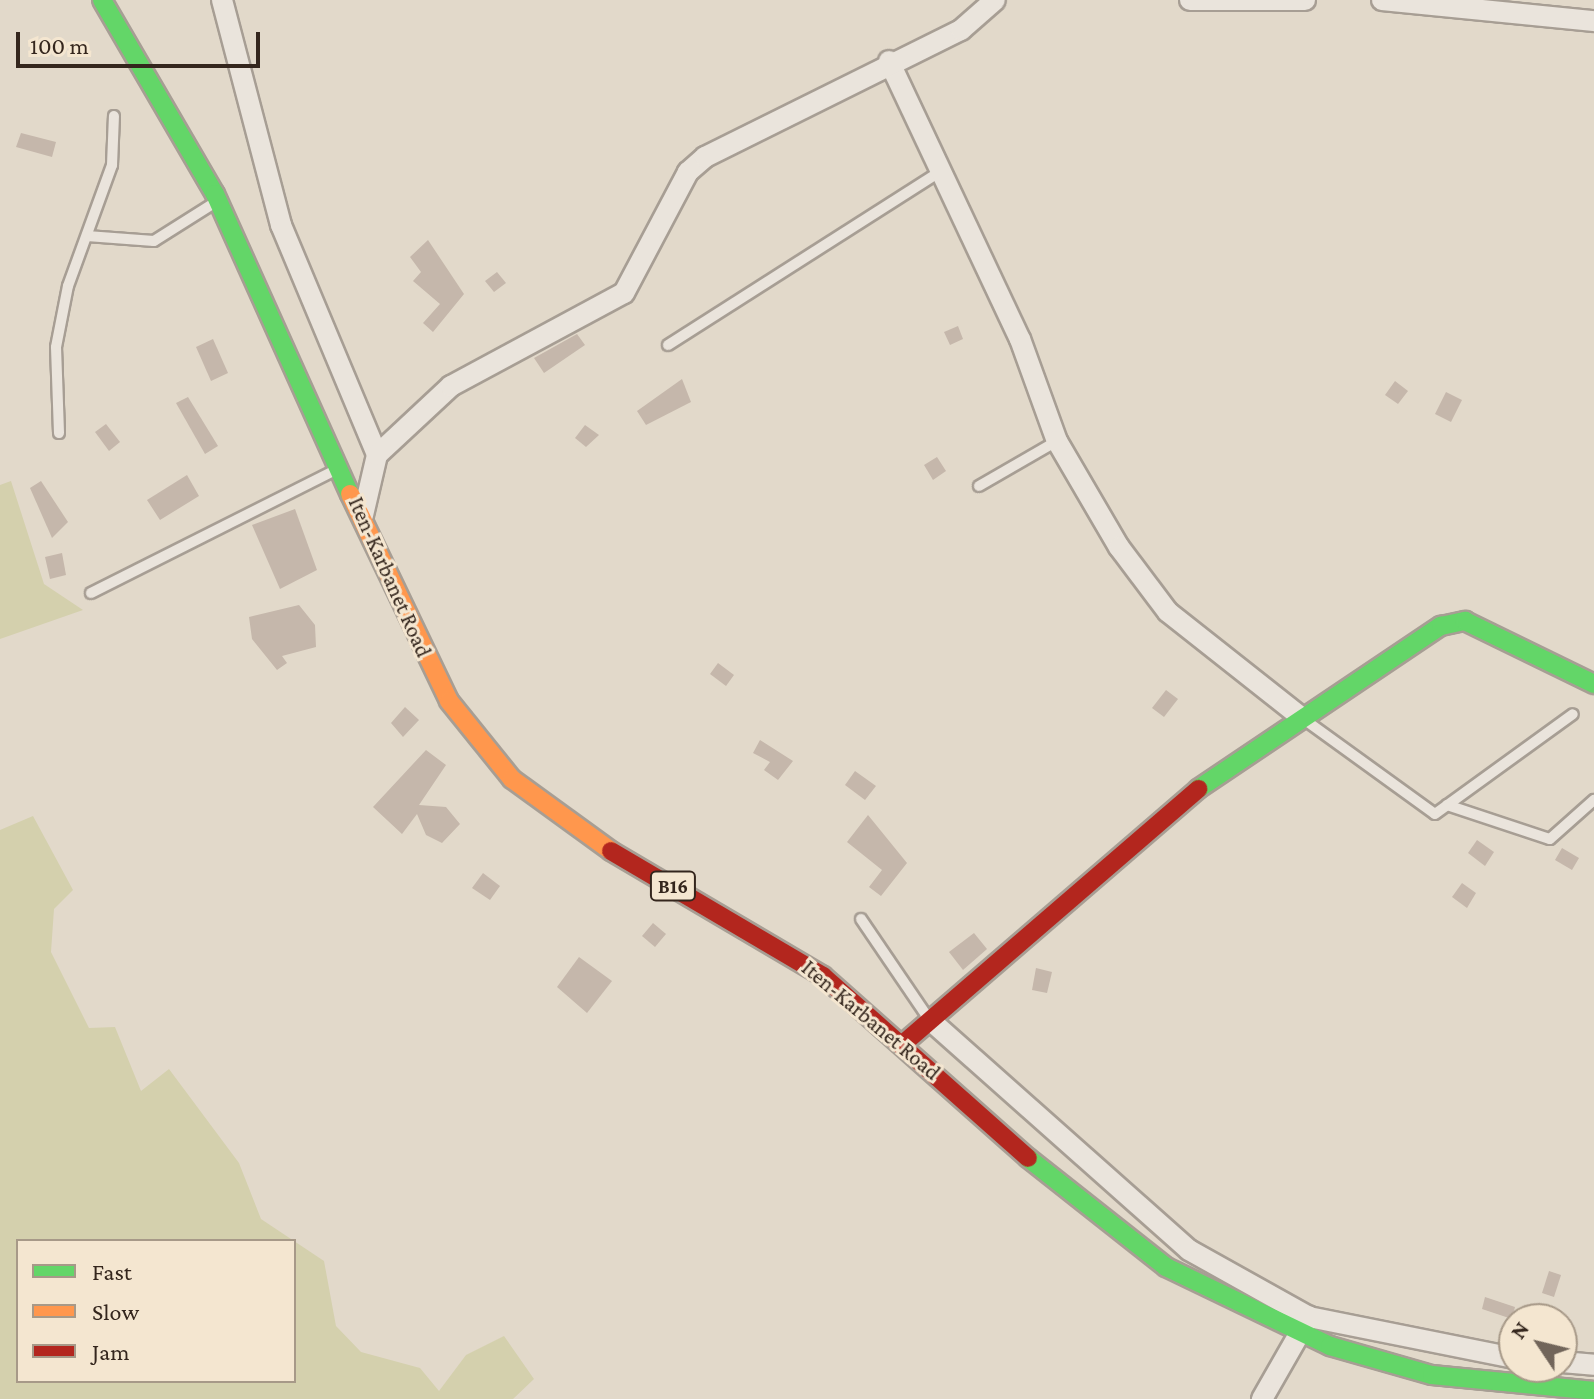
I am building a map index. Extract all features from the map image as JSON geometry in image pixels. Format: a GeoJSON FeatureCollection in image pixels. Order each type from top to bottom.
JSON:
{"type":"FeatureCollection","features":[{"type":"Feature","properties":{"kind":"main road","name":"Iten-Karbanet Road"},"geometry":{"type":"LineString","coordinates":[[102,0],[218,201],[363,515],[411,631],[449,701],[512,779],[578,832],[823,976],[904,1043],[1098,1219],[1166,1267],[1299,1336],[1432,1375],[1594,1391]]}},
{"type":"Feature","properties":{"kind":"main road"},"geometry":{"type":"LineString","coordinates":[[904,1043],[1197,790],[1301,717],[1451,621],[1465,621],[1594,684]]}},
{"type":"Feature","properties":{"kind":"street"},"geometry":{"type":"LineString","coordinates":[[222,0],[281,225],[377,455]]}},
{"type":"Feature","properties":{"kind":"street"},"geometry":{"type":"LineString","coordinates":[[363,515],[377,455],[451,386],[624,293],[688,172],[705,157],[889,61],[961,30],[995,0]]}},
{"type":"Feature","properties":{"kind":"street"},"geometry":{"type":"LineString","coordinates":[[1190,0],[1305,0]]}},
{"type":"Feature","properties":{"kind":"street"},"geometry":{"type":"LineString","coordinates":[[1382,0],[1594,21]]}},
{"type":"Feature","properties":{"kind":"street"},"geometry":{"type":"LineString","coordinates":[[889,61],[1020,339],[1057,441],[1119,547],[1168,612],[1301,717]]}},
{"type":"Feature","properties":{"kind":"street"},"geometry":{"type":"LineString","coordinates":[[930,1020],[1189,1250],[1309,1317],[1498,1355]]}},
{"type":"Feature","properties":{"kind":"street"},"geometry":{"type":"LineString","coordinates":[[1262,1399],[1309,1317]]}},
{"type":"Feature","properties":{"kind":"street"},"geometry":{"type":"LineString","coordinates":[[1593,1399],[1594,1391]]}},
{"type":"Feature","properties":{"kind":"lane"},"geometry":{"type":"LineString","coordinates":[[59,433],[56,347],[87,236],[112,165],[114,116]]}},
{"type":"Feature","properties":{"kind":"lane"},"geometry":{"type":"LineString","coordinates":[[668,345],[940,172]]}},
{"type":"Feature","properties":{"kind":"lane"},"geometry":{"type":"LineString","coordinates":[[87,236],[154,241],[218,201]]}},
{"type":"Feature","properties":{"kind":"lane"},"geometry":{"type":"LineString","coordinates":[[979,486],[1057,441]]}},
{"type":"Feature","properties":{"kind":"lane"},"geometry":{"type":"LineString","coordinates":[[91,593],[341,467]]}},
{"type":"Feature","properties":{"kind":"lane"},"geometry":{"type":"LineString","coordinates":[[1301,717],[1435,814],[1573,714]]}},
{"type":"Feature","properties":{"kind":"lane"},"geometry":{"type":"LineString","coordinates":[[1447,805],[1550,839],[1594,800]]}},
{"type":"Feature","properties":{"kind":"lane"},"geometry":{"type":"LineString","coordinates":[[861,919],[930,1020]]}},
{"type":"Feature","properties":{"kind":"shaded area"},"geometry":{"type":"Polygon","coordinates":[[[11,481],[44,584],[83,610],[0,639],[0,485],[11,481]]]}},
{"type":"Feature","properties":{"kind":"shaded area"},"geometry":{"type":"Polygon","coordinates":[[[33,816],[73,890],[54,909],[51,952],[89,1028],[115,1027],[141,1091],[169,1069],[239,1163],[261,1219],[291,1239],[16,1239],[16,1383],[296,1383],[296,1242],[324,1261],[336,1326],[361,1352],[420,1368],[439,1391],[466,1355],[504,1336],[534,1379],[513,1399],[0,1399],[0,830],[33,816]]]}},
{"type":"Feature","properties":{"kind":"building"},"geometry":{"type":"Polygon","coordinates":[[[21,133],[56,142],[52,157],[16,147],[21,133]]]}},
{"type":"Feature","properties":{"kind":"building"},"geometry":{"type":"Polygon","coordinates":[[[428,240],[464,294],[433,332],[423,323],[440,304],[413,281],[421,272],[410,257],[428,240]]]}},
{"type":"Feature","properties":{"kind":"building"},"geometry":{"type":"Polygon","coordinates":[[[497,272],[506,283],[494,292],[485,281],[497,272]]]}},
{"type":"Feature","properties":{"kind":"building"},"geometry":{"type":"Polygon","coordinates":[[[958,326],[963,339],[950,345],[944,332],[958,326]]]}},
{"type":"Feature","properties":{"kind":"building"},"geometry":{"type":"Polygon","coordinates":[[[577,334],[585,345],[544,373],[534,358],[577,334]]]}},
{"type":"Feature","properties":{"kind":"building"},"geometry":{"type":"Polygon","coordinates":[[[213,339],[228,373],[211,381],[196,347],[213,339]]]}},
{"type":"Feature","properties":{"kind":"building"},"geometry":{"type":"Polygon","coordinates":[[[682,379],[691,402],[646,425],[637,411],[682,379]]]}},
{"type":"Feature","properties":{"kind":"building"},"geometry":{"type":"Polygon","coordinates":[[[1395,381],[1408,391],[1398,404],[1385,395],[1395,381]]]}},
{"type":"Feature","properties":{"kind":"building"},"geometry":{"type":"Polygon","coordinates":[[[1446,392],[1462,400],[1451,422],[1435,414],[1446,392]]]}},
{"type":"Feature","properties":{"kind":"building"},"geometry":{"type":"Polygon","coordinates":[[[188,397],[218,446],[205,454],[176,403],[188,397]]]}},
{"type":"Feature","properties":{"kind":"building"},"geometry":{"type":"Polygon","coordinates":[[[106,424],[120,442],[109,451],[95,432],[106,424]]]}},
{"type":"Feature","properties":{"kind":"building"},"geometry":{"type":"Polygon","coordinates":[[[585,425],[599,435],[586,447],[575,438],[585,425]]]}},
{"type":"Feature","properties":{"kind":"building"},"geometry":{"type":"Polygon","coordinates":[[[937,457],[946,471],[933,480],[924,465],[937,457]]]}},
{"type":"Feature","properties":{"kind":"building"},"geometry":{"type":"Polygon","coordinates":[[[187,475],[199,496],[160,520],[147,500],[187,475]]]}},
{"type":"Feature","properties":{"kind":"building"},"geometry":{"type":"Polygon","coordinates":[[[41,481],[68,522],[52,538],[30,488],[41,481]]]}},
{"type":"Feature","properties":{"kind":"building"},"geometry":{"type":"Polygon","coordinates":[[[295,509],[317,570],[280,589],[252,525],[295,509]]]}},
{"type":"Feature","properties":{"kind":"building"},"geometry":{"type":"Polygon","coordinates":[[[62,553],[66,575],[50,579],[45,557],[62,553]]]}},
{"type":"Feature","properties":{"kind":"building"},"geometry":{"type":"Polygon","coordinates":[[[299,605],[315,625],[316,647],[282,656],[287,663],[277,670],[252,639],[249,617],[299,605]]]}},
{"type":"Feature","properties":{"kind":"building"},"geometry":{"type":"Polygon","coordinates":[[[718,663],[734,675],[726,686],[710,674],[718,663]]]}},
{"type":"Feature","properties":{"kind":"building"},"geometry":{"type":"Polygon","coordinates":[[[1166,690],[1178,699],[1164,717],[1152,708],[1166,690]]]}},
{"type":"Feature","properties":{"kind":"building"},"geometry":{"type":"Polygon","coordinates":[[[405,707],[419,720],[403,737],[391,723],[405,707]]]}},
{"type":"Feature","properties":{"kind":"building"},"geometry":{"type":"Polygon","coordinates":[[[760,740],[793,761],[778,780],[764,770],[770,762],[753,753],[760,740]]]}},
{"type":"Feature","properties":{"kind":"building"},"geometry":{"type":"Polygon","coordinates":[[[426,750],[446,765],[419,805],[446,807],[460,824],[442,843],[426,835],[417,814],[402,834],[373,807],[426,750]]]}},
{"type":"Feature","properties":{"kind":"building"},"geometry":{"type":"Polygon","coordinates":[[[855,771],[876,786],[865,800],[845,785],[855,771]]]}},
{"type":"Feature","properties":{"kind":"building"},"geometry":{"type":"Polygon","coordinates":[[[868,815],[907,863],[881,896],[869,887],[882,870],[847,842],[868,815]]]}},
{"type":"Feature","properties":{"kind":"building"},"geometry":{"type":"Polygon","coordinates":[[[1477,840],[1494,852],[1485,866],[1468,853],[1477,840]]]}},
{"type":"Feature","properties":{"kind":"building"},"geometry":{"type":"Polygon","coordinates":[[[1562,848],[1579,858],[1572,870],[1555,860],[1562,848]]]}},
{"type":"Feature","properties":{"kind":"building"},"geometry":{"type":"Polygon","coordinates":[[[483,873],[500,886],[490,900],[472,888],[483,873]]]}},
{"type":"Feature","properties":{"kind":"building"},"geometry":{"type":"Polygon","coordinates":[[[1462,883],[1476,893],[1467,908],[1452,897],[1462,883]]]}},
{"type":"Feature","properties":{"kind":"building"},"geometry":{"type":"Polygon","coordinates":[[[653,923],[666,934],[655,947],[642,936],[653,923]]]}},
{"type":"Feature","properties":{"kind":"building"},"geometry":{"type":"Polygon","coordinates":[[[974,933],[987,949],[963,970],[949,952],[974,933]]]}},
{"type":"Feature","properties":{"kind":"building"},"geometry":{"type":"Polygon","coordinates":[[[579,957],[612,981],[587,1013],[557,987],[579,957]]]}},
{"type":"Feature","properties":{"kind":"building"},"geometry":{"type":"Polygon","coordinates":[[[1036,968],[1052,972],[1047,993],[1032,990],[1036,968]]]}},
{"type":"Feature","properties":{"kind":"building"},"geometry":{"type":"Polygon","coordinates":[[[1549,1271],[1561,1275],[1554,1297],[1542,1293],[1549,1271]]]}},
{"type":"Feature","properties":{"kind":"building"},"geometry":{"type":"Polygon","coordinates":[[[1485,1297],[1503,1303],[1498,1303],[1498,1314],[1482,1309],[1485,1297]]]}},
{"type":"Feature","properties":{"kind":"traffic: fast"},"geometry":{"type":"LineString","coordinates":[[102,0],[215,194],[350,494]]}},
{"type":"Feature","properties":{"kind":"traffic: fast"},"geometry":{"type":"LineString","coordinates":[[1198,789],[1441,626],[1465,621],[1594,684]]}},
{"type":"Feature","properties":{"kind":"traffic: fast"},"geometry":{"type":"LineString","coordinates":[[1028,1158],[1166,1267],[1330,1346],[1432,1375],[1594,1391]]}},
{"type":"Feature","properties":{"kind":"traffic: slow"},"geometry":{"type":"LineString","coordinates":[[350,494],[449,701],[512,779],[611,851]]}},
{"type":"Feature","properties":{"kind":"traffic: jam"},"geometry":{"type":"LineString","coordinates":[[904,1043],[1198,789]]}},
{"type":"Feature","properties":{"kind":"traffic: jam"},"geometry":{"type":"LineString","coordinates":[[611,851],[823,976],[1028,1158]]}}]}
